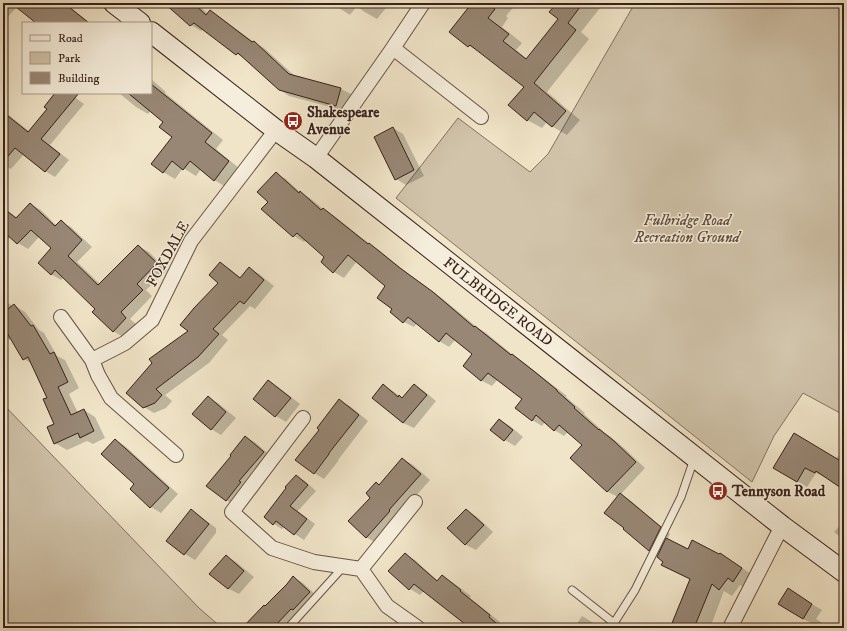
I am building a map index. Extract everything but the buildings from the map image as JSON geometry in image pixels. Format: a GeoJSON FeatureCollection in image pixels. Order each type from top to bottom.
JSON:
{"type":"FeatureCollection","features":[{"type":"Feature","properties":{"kind":"street"},"geometry":{"type":"LineString","coordinates":[[114,3],[139,22]]}},
{"type":"Feature","properties":{"kind":"street"},"geometry":{"type":"LineString","coordinates":[[316,158],[393,48],[422,3]]}},
{"type":"Feature","properties":{"kind":"street","name":"FULBRIDGE ROAD"},"geometry":{"type":"LineString","coordinates":[[152,33],[276,130],[316,158],[782,526],[844,572]]}},
{"type":"Feature","properties":{"kind":"street"},"geometry":{"type":"LineString","coordinates":[[393,48],[481,117]]}},
{"type":"Feature","properties":{"kind":"street","name":"FOXDALE"},"geometry":{"type":"LineString","coordinates":[[92,360],[125,343],[152,320],[191,241],[276,130]]}},
{"type":"Feature","properties":{"kind":"street"},"geometry":{"type":"LineString","coordinates":[[61,317],[92,360],[98,375],[111,398],[176,455]]}},
{"type":"Feature","properties":{"kind":"street"},"geometry":{"type":"LineString","coordinates":[[303,418],[232,512],[272,548],[314,562],[361,569],[387,606],[418,628]]}},
{"type":"Feature","properties":{"kind":"street"},"geometry":{"type":"LineString","coordinates":[[361,569],[415,502]]}},
{"type":"Feature","properties":{"kind":"street"},"geometry":{"type":"LineString","coordinates":[[730,628],[782,526]]}},
{"type":"Feature","properties":{"kind":"lane"},"geometry":{"type":"LineString","coordinates":[[572,590],[614,623],[635,590],[681,497],[695,457]]}},
{"type":"Feature","properties":{"kind":"lane"},"geometry":{"type":"LineString","coordinates":[[288,628],[344,566]]}},
{"type":"Feature","properties":{"kind":"green space","name":"Fulbridge Road Recreation Ground"},"geometry":{"type":"Polygon","coordinates":[[[635,3],[844,3],[844,327],[841,333],[844,335],[844,407],[840,413],[803,393],[774,436],[752,482],[396,198],[458,118],[530,172],[548,154],[635,3]]]}},
{"type":"Feature","properties":{"kind":"green space"},"geometry":{"type":"Polygon","coordinates":[[[3,404],[199,608],[222,628],[3,628],[3,404]]]}},
{"type":"Feature","properties":{"kind":"place","name":"Shakespeare Avenue"},"geometry":{"type":"Point","coordinates":[293,121]}},
{"type":"Feature","properties":{"kind":"place","name":"Tennyson Road"},"geometry":{"type":"Point","coordinates":[718,491]}}]}
